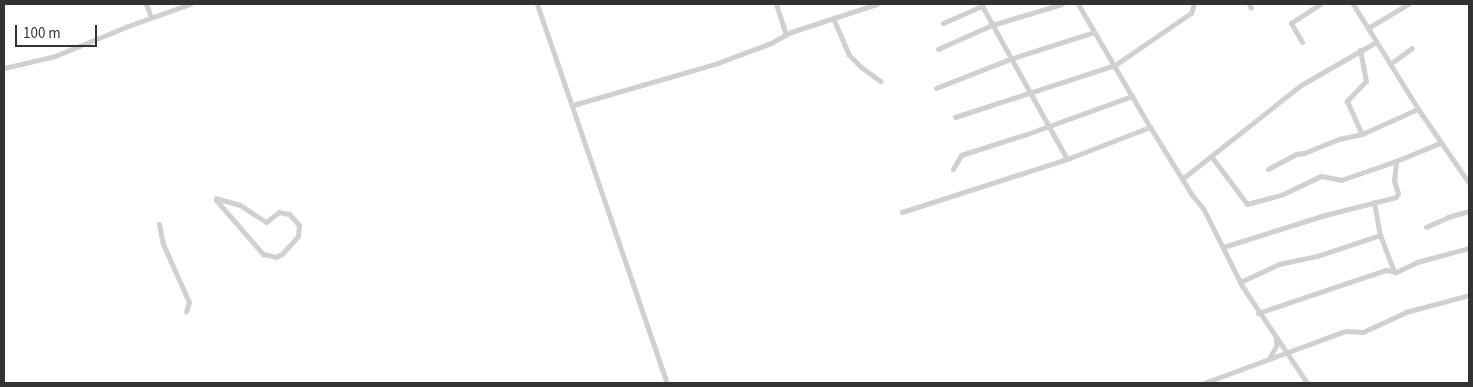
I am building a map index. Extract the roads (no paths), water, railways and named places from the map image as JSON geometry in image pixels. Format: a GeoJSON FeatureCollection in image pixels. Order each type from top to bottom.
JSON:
{"type":"FeatureCollection","features":[{"type":"Feature","properties":{"kind":"street"},"geometry":{"type":"LineString","coordinates":[[146,4],[151,17]]}},
{"type":"Feature","properties":{"kind":"street"},"geometry":{"type":"LineString","coordinates":[[4,68],[54,56],[151,17],[190,4]]}},
{"type":"Feature","properties":{"kind":"street"},"geometry":{"type":"LineString","coordinates":[[537,4],[667,383]]}},
{"type":"Feature","properties":{"kind":"street"},"geometry":{"type":"LineString","coordinates":[[776,4],[786,34]]}},
{"type":"Feature","properties":{"kind":"street"},"geometry":{"type":"LineString","coordinates":[[573,105],[715,64],[772,43],[786,34],[874,4]]}},
{"type":"Feature","properties":{"kind":"street"},"geometry":{"type":"LineString","coordinates":[[938,49],[992,25],[1062,4]]}},
{"type":"Feature","properties":{"kind":"street"},"geometry":{"type":"LineString","coordinates":[[1078,4],[1150,127],[1182,179],[1203,208],[1240,282],[1258,312],[1307,383]]}},
{"type":"Feature","properties":{"kind":"street"},"geometry":{"type":"LineString","coordinates":[[955,117],[1115,65],[1191,12],[1194,4]]}},
{"type":"Feature","properties":{"kind":"street"},"geometry":{"type":"LineString","coordinates":[[1302,42],[1291,22],[1320,4]]}},
{"type":"Feature","properties":{"kind":"street"},"geometry":{"type":"LineString","coordinates":[[1353,4],[1440,143],[1469,183]]}},
{"type":"Feature","properties":{"kind":"street"},"geometry":{"type":"LineString","coordinates":[[1368,28],[1408,4]]}},
{"type":"Feature","properties":{"kind":"street"},"geometry":{"type":"LineString","coordinates":[[943,23],[981,5],[1067,159]]}},
{"type":"Feature","properties":{"kind":"street"},"geometry":{"type":"LineString","coordinates":[[834,18],[849,55],[880,81]]}},
{"type":"Feature","properties":{"kind":"street"},"geometry":{"type":"LineString","coordinates":[[936,88],[1010,60],[1094,32]]}},
{"type":"Feature","properties":{"kind":"street"},"geometry":{"type":"LineString","coordinates":[[1182,179],[1301,85],[1376,42]]}},
{"type":"Feature","properties":{"kind":"street"},"geometry":{"type":"LineString","coordinates":[[1390,64],[1412,48]]}},
{"type":"Feature","properties":{"kind":"street"},"geometry":{"type":"LineString","coordinates":[[1360,50],[1366,80],[1347,101],[1362,134]]}},
{"type":"Feature","properties":{"kind":"street"},"geometry":{"type":"LineString","coordinates":[[953,169],[961,155],[1027,134],[1132,96]]}},
{"type":"Feature","properties":{"kind":"street"},"geometry":{"type":"LineString","coordinates":[[1268,169],[1296,154],[1304,153],[1339,139],[1362,134],[1418,109]]}},
{"type":"Feature","properties":{"kind":"street"},"geometry":{"type":"LineString","coordinates":[[902,212],[1067,159],[1150,127]]}},
{"type":"Feature","properties":{"kind":"street"},"geometry":{"type":"LineString","coordinates":[[1211,156],[1248,204],[1281,195],[1321,176],[1341,180],[1440,143]]}},
{"type":"Feature","properties":{"kind":"street"},"geometry":{"type":"LineString","coordinates":[[1224,247],[1325,215],[1398,195],[1394,181],[1396,161]]}},
{"type":"Feature","properties":{"kind":"street"},"geometry":{"type":"LineString","coordinates":[[216,199],[240,206],[266,222],[279,212],[289,214],[299,225],[298,236],[282,254],[270,257],[257,249],[216,199]]}},
{"type":"Feature","properties":{"kind":"street"},"geometry":{"type":"LineString","coordinates":[[1374,202],[1380,235],[1394,272]]}},
{"type":"Feature","properties":{"kind":"street"},"geometry":{"type":"LineString","coordinates":[[1426,227],[1448,217],[1469,211]]}},
{"type":"Feature","properties":{"kind":"street"},"geometry":{"type":"LineString","coordinates":[[159,224],[163,244],[189,302],[186,312]]}},
{"type":"Feature","properties":{"kind":"street"},"geometry":{"type":"LineString","coordinates":[[1240,282],[1279,264],[1317,256],[1380,235]]}},
{"type":"Feature","properties":{"kind":"street"},"geometry":{"type":"LineString","coordinates":[[1258,312],[1386,270],[1394,272],[1417,262],[1469,248]]}},
{"type":"Feature","properties":{"kind":"street"},"geometry":{"type":"LineString","coordinates":[[1204,383],[1344,331],[1364,332],[1406,312],[1469,295]]}},
{"type":"Feature","properties":{"kind":"street"},"geometry":{"type":"LineString","coordinates":[[1269,359],[1276,346],[1276,338]]}}]}
